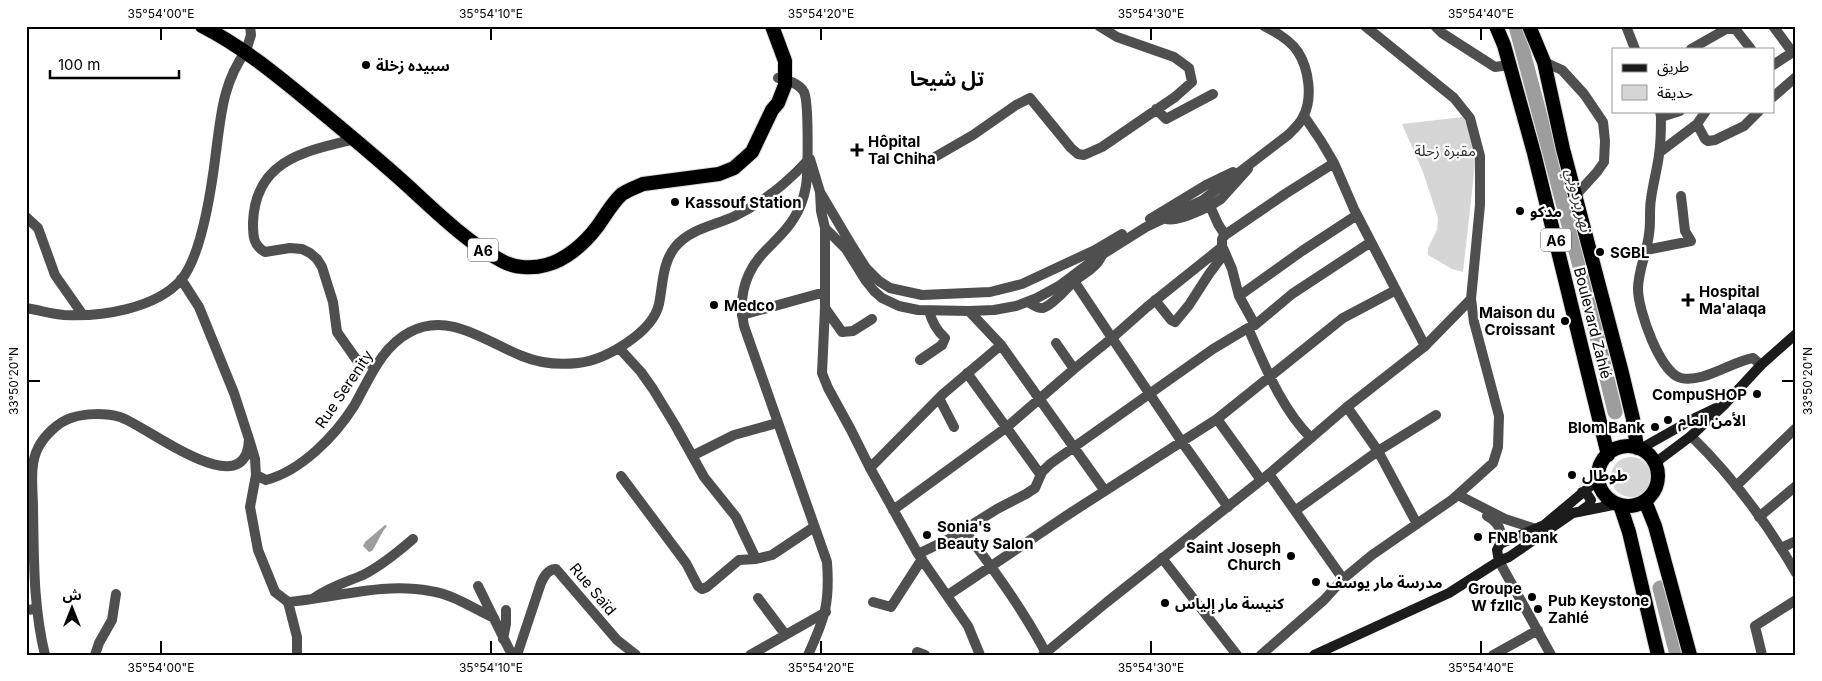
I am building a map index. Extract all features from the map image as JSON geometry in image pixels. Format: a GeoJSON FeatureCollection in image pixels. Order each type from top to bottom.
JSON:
{"type":"FeatureCollection","features":[{"type":"Feature","properties":{"kind":"highway","name":"A6"},"geometry":{"type":"LineString","coordinates":[[202,26],[246,51],[355,139],[438,213],[481,248],[503,262],[534,268],[548,265],[563,258],[575,249],[596,228],[622,194],[633,188],[643,184],[719,174],[734,168],[752,152],[772,110],[781,83],[778,61],[781,47],[772,26]]}},
{"type":"Feature","properties":{"kind":"highway","name":"Boulevard Zahlé"},"geometry":{"type":"LineString","coordinates":[[1496,26],[1534,153],[1608,455]]}},
{"type":"Feature","properties":{"kind":"highway","name":"Boulevard Zahlé"},"geometry":{"type":"LineString","coordinates":[[1529,26],[1544,62],[1563,149],[1615,343],[1638,449]]}},
{"type":"Feature","properties":{"kind":"highway"},"geometry":{"type":"LineString","coordinates":[[1604,439],[1615,442],[1621,441],[1635,432]]}},
{"type":"Feature","properties":{"kind":"highway"},"geometry":{"type":"LineString","coordinates":[[1626,447],[1638,449],[1649,455],[1655,463],[1657,484],[1655,490],[1645,501],[1637,505],[1619,504],[1607,498],[1600,485],[1600,466],[1608,455],[1616,449],[1626,447]]}},
{"type":"Feature","properties":{"kind":"highway"},"geometry":{"type":"LineString","coordinates":[[1645,501],[1655,526],[1690,655]]}},
{"type":"Feature","properties":{"kind":"highway"},"geometry":{"type":"LineString","coordinates":[[1619,504],[1629,532],[1658,655]]}},
{"type":"Feature","properties":{"kind":"highway"},"geometry":{"type":"LineString","coordinates":[[1629,532],[1634,525],[1642,522],[1649,522],[1655,526]]}},
{"type":"Feature","properties":{"kind":"main road"},"geometry":{"type":"LineString","coordinates":[[1655,463],[1691,436],[1724,405],[1761,365],[1796,334]]}},
{"type":"Feature","properties":{"kind":"main road"},"geometry":{"type":"LineString","coordinates":[[1638,449],[1695,418],[1724,405]]}},
{"type":"Feature","properties":{"kind":"main road"},"geometry":{"type":"LineString","coordinates":[[1499,561],[1497,550],[1500,544],[1536,529],[1552,519],[1599,479]]}},
{"type":"Feature","properties":{"kind":"main road"},"geometry":{"type":"LineString","coordinates":[[1581,511],[1590,505],[1591,500],[1588,494],[1582,492]]}},
{"type":"Feature","properties":{"kind":"main road"},"geometry":{"type":"LineString","coordinates":[[1314,655],[1449,593],[1499,561],[1509,558],[1567,516],[1581,511],[1619,504]]}},
{"type":"Feature","properties":{"kind":"street"},"geometry":{"type":"LineString","coordinates":[[26,308],[62,315],[110,313],[136,306],[161,296],[181,279],[192,260],[206,214],[219,125],[229,81],[246,51],[251,35],[250,26]]}},
{"type":"Feature","properties":{"kind":"street"},"geometry":{"type":"LineString","coordinates":[[928,161],[973,135],[1016,105],[1030,98],[1071,148],[1078,154],[1084,155],[1102,147],[1175,97],[1192,82],[1189,68],[1174,57],[1117,38],[1099,26]]}},
{"type":"Feature","properties":{"kind":"street"},"geometry":{"type":"LineString","coordinates":[[1201,200],[1209,189],[1250,164],[1288,135],[1304,116],[1309,94],[1303,62],[1298,51],[1274,31],[1264,26]]}},
{"type":"Feature","properties":{"kind":"street"},"geometry":{"type":"LineString","coordinates":[[1260,655],[1324,600],[1343,579],[1372,555],[1456,497],[1493,463],[1498,447],[1499,416],[1474,322],[1471,299],[1480,205],[1480,156],[1470,118],[1454,98],[1365,26]]}},
{"type":"Feature","properties":{"kind":"street"},"geometry":{"type":"LineString","coordinates":[[1435,26],[1442,33],[1496,67],[1509,65]]}},
{"type":"Feature","properties":{"kind":"street"},"geometry":{"type":"LineString","coordinates":[[1626,26],[1635,48]]}},
{"type":"Feature","properties":{"kind":"street"},"geometry":{"type":"LineString","coordinates":[[1773,26],[1794,52],[1774,64]]}},
{"type":"Feature","properties":{"kind":"street"},"geometry":{"type":"LineString","coordinates":[[1693,48],[1728,28],[1736,30],[1749,48]]}},
{"type":"Feature","properties":{"kind":"street"},"geometry":{"type":"LineString","coordinates":[[1544,62],[1562,70],[1584,94],[1602,122],[1605,141],[1604,162],[1576,195]]}},
{"type":"Feature","properties":{"kind":"street"},"geometry":{"type":"LineString","coordinates":[[1774,96],[1796,77]]}},
{"type":"Feature","properties":{"kind":"street"},"geometry":{"type":"LineString","coordinates":[[781,83],[800,88],[805,96],[808,156],[806,186],[802,202],[790,224],[781,236],[759,256],[749,272],[741,300],[744,326],[827,562],[829,586],[826,612],[808,655]]}},
{"type":"Feature","properties":{"kind":"street"},"geometry":{"type":"LineString","coordinates":[[1156,109],[1166,119],[1213,94]]}},
{"type":"Feature","properties":{"kind":"street"},"geometry":{"type":"LineString","coordinates":[[1673,112],[1660,114],[1660,152],[1651,200],[1650,233],[1638,283],[1638,297],[1647,327],[1656,348],[1672,374],[1680,378],[1696,378],[1742,360],[1753,358],[1761,365]]}},
{"type":"Feature","properties":{"kind":"street"},"geometry":{"type":"LineString","coordinates":[[1660,152],[1696,124],[1705,112]]}},
{"type":"Feature","properties":{"kind":"street"},"geometry":{"type":"LineString","coordinates":[[1696,124],[1705,139],[1708,141],[1716,140],[1744,126],[1758,112]]}},
{"type":"Feature","properties":{"kind":"street"},"geometry":{"type":"LineString","coordinates":[[1304,116],[1334,163],[1357,215],[1425,346]]}},
{"type":"Feature","properties":{"kind":"street"},"geometry":{"type":"LineString","coordinates":[[355,139],[304,153],[287,160],[274,170],[265,182],[256,202],[253,216],[253,235],[258,248],[265,252],[290,248],[302,249],[317,259],[322,266],[333,302],[337,332],[356,359],[375,366]]}},
{"type":"Feature","properties":{"kind":"street"},"geometry":{"type":"LineString","coordinates":[[808,156],[820,192],[866,268],[879,281],[890,288],[922,295],[974,294],[1022,284],[1095,250],[1161,216],[1201,200],[1224,195],[1263,154]]}},
{"type":"Feature","properties":{"kind":"street","name":"Rue Serenity"},"geometry":{"type":"LineString","coordinates":[[256,476],[266,480],[282,475],[323,444],[338,428],[354,406],[375,366],[407,333],[422,326],[435,324],[458,327],[524,357],[552,363],[578,363],[594,360],[620,348],[654,317],[659,306],[666,264],[676,245],[691,234],[733,217],[765,199],[782,187],[808,156]]}},
{"type":"Feature","properties":{"kind":"street"},"geometry":{"type":"LineString","coordinates":[[1311,438],[1297,424],[1270,378],[1239,296],[1232,269],[1223,251],[1222,239],[1225,235],[1285,194],[1334,163]]}},
{"type":"Feature","properties":{"kind":"street"},"geometry":{"type":"LineString","coordinates":[[820,192],[820,205],[825,228],[826,308],[822,374],[870,468],[920,556],[968,626],[980,655]]}},
{"type":"Feature","properties":{"kind":"street"},"geometry":{"type":"LineString","coordinates":[[1646,250],[1691,242],[1685,231],[1681,196]]}},
{"type":"Feature","properties":{"kind":"street"},"geometry":{"type":"LineString","coordinates":[[1201,200],[1225,235]]}},
{"type":"Feature","properties":{"kind":"street"},"geometry":{"type":"LineString","coordinates":[[1239,296],[1357,215]]}},
{"type":"Feature","properties":{"kind":"street"},"geometry":{"type":"LineString","coordinates":[[825,228],[846,249],[866,281],[882,298],[899,306],[924,310],[969,311],[994,310],[1028,302],[1059,286],[1103,253],[1146,228],[1161,216]]}},
{"type":"Feature","properties":{"kind":"street"},"geometry":{"type":"LineString","coordinates":[[26,217],[38,228],[55,275],[83,315]]}},
{"type":"Feature","properties":{"kind":"street"},"geometry":{"type":"LineString","coordinates":[[873,602],[891,607],[920,556],[1035,488],[1040,474],[1050,464],[1213,349],[1251,327],[1292,294],[1371,242]]}},
{"type":"Feature","properties":{"kind":"street"},"geometry":{"type":"LineString","coordinates":[[894,510],[1007,427],[1155,300],[1223,251]]}},
{"type":"Feature","properties":{"kind":"street"},"geometry":{"type":"LineString","coordinates":[[1155,300],[1170,320],[1175,322],[1179,319],[1223,251]]}},
{"type":"Feature","properties":{"kind":"street"},"geometry":{"type":"LineString","coordinates":[[1028,302],[1043,308],[1100,261],[1103,253]]}},
{"type":"Feature","properties":{"kind":"street"},"geometry":{"type":"LineString","coordinates":[[181,279],[199,307],[234,393],[249,439],[255,459],[256,476],[250,507],[258,550],[275,592],[288,602],[297,637],[297,655]]}},
{"type":"Feature","properties":{"kind":"street"},"geometry":{"type":"LineString","coordinates":[[1074,281],[1182,442],[1228,506]]}},
{"type":"Feature","properties":{"kind":"street"},"geometry":{"type":"LineString","coordinates":[[882,298],[890,288]]}},
{"type":"Feature","properties":{"kind":"street"},"geometry":{"type":"LineString","coordinates":[[948,595],[1218,419],[1343,318],[1396,290]]}},
{"type":"Feature","properties":{"kind":"street"},"geometry":{"type":"LineString","coordinates":[[742,315],[825,292]]}},
{"type":"Feature","properties":{"kind":"street"},"geometry":{"type":"LineString","coordinates":[[920,360],[942,345],[945,338],[937,332],[924,310],[922,295]]}},
{"type":"Feature","properties":{"kind":"street"},"geometry":{"type":"LineString","coordinates":[[964,530],[992,566],[1037,635],[1045,654],[1265,477],[1347,406],[1425,346],[1471,299]]}},
{"type":"Feature","properties":{"kind":"street"},"geometry":{"type":"LineString","coordinates":[[826,308],[842,332],[853,332],[872,320]]}},
{"type":"Feature","properties":{"kind":"street"},"geometry":{"type":"LineString","coordinates":[[969,311],[1001,345],[1105,491]]}},
{"type":"Feature","properties":{"kind":"street"},"geometry":{"type":"LineString","coordinates":[[1056,343],[1074,369]]}},
{"type":"Feature","properties":{"kind":"street"},"geometry":{"type":"LineString","coordinates":[[870,468],[939,398],[1001,345]]}},
{"type":"Feature","properties":{"kind":"street"},"geometry":{"type":"LineString","coordinates":[[620,348],[653,389],[711,488],[736,518],[756,559]]}},
{"type":"Feature","properties":{"kind":"street"},"geometry":{"type":"LineString","coordinates":[[967,374],[1040,474]]}},
{"type":"Feature","properties":{"kind":"street"},"geometry":{"type":"LineString","coordinates":[[939,398],[954,427]]}},
{"type":"Feature","properties":{"kind":"street"},"geometry":{"type":"LineString","coordinates":[[1347,406],[1378,451],[1416,524]]}},
{"type":"Feature","properties":{"kind":"street"},"geometry":{"type":"LineString","coordinates":[[45,655],[37,609],[34,575],[33,470],[37,449],[44,438],[56,427],[71,418],[103,415],[119,417],[138,424],[178,449],[210,464],[230,467],[238,464],[245,458],[249,451],[249,439]]}},
{"type":"Feature","properties":{"kind":"street"},"geometry":{"type":"LineString","coordinates":[[1296,510],[1378,451],[1436,415]]}},
{"type":"Feature","properties":{"kind":"street"},"geometry":{"type":"LineString","coordinates":[[1218,419],[1265,477],[1296,510],[1343,579]]}},
{"type":"Feature","properties":{"kind":"street"},"geometry":{"type":"LineString","coordinates":[[692,456],[734,435],[777,423]]}},
{"type":"Feature","properties":{"kind":"street"},"geometry":{"type":"LineString","coordinates":[[1736,486],[1796,428]]}},
{"type":"Feature","properties":{"kind":"street"},"geometry":{"type":"LineString","coordinates":[[1691,436],[1711,455],[1736,486],[1781,548],[1796,573]]}},
{"type":"Feature","properties":{"kind":"street"},"geometry":{"type":"LineString","coordinates":[[621,476],[686,563],[698,586],[702,589],[707,587],[739,560],[756,559],[772,555],[814,527]]}},
{"type":"Feature","properties":{"kind":"street"},"geometry":{"type":"LineString","coordinates":[[1759,517],[1796,486]]}},
{"type":"Feature","properties":{"kind":"street"},"geometry":{"type":"LineString","coordinates":[[1456,497],[1508,520],[1536,529]]}},
{"type":"Feature","properties":{"kind":"street"},"geometry":{"type":"LineString","coordinates":[[1456,497],[1498,524],[1501,530],[1500,544]]}},
{"type":"Feature","properties":{"kind":"street"},"geometry":{"type":"LineString","coordinates":[[1501,530],[1508,520]]}},
{"type":"Feature","properties":{"kind":"street"},"geometry":{"type":"LineString","coordinates":[[312,600],[322,592],[365,574],[393,556],[414,539]]}},
{"type":"Feature","properties":{"kind":"street"},"geometry":{"type":"LineString","coordinates":[[1781,548],[1796,541]]}},
{"type":"Feature","properties":{"kind":"street"},"geometry":{"type":"LineString","coordinates":[[1162,558],[1237,655]]}},
{"type":"Feature","properties":{"kind":"street"},"geometry":{"type":"LineString","coordinates":[[1499,561],[1551,655]]}},
{"type":"Feature","properties":{"kind":"street","name":"Rue Saïd"},"geometry":{"type":"LineString","coordinates":[[517,655],[545,574],[553,569],[556,569],[617,640],[636,655]]}},
{"type":"Feature","properties":{"kind":"street"},"geometry":{"type":"LineString","coordinates":[[478,586],[512,655]]}},
{"type":"Feature","properties":{"kind":"street"},"geometry":{"type":"LineString","coordinates":[[288,602],[404,588],[432,591],[467,604],[494,618]]}},
{"type":"Feature","properties":{"kind":"street"},"geometry":{"type":"LineString","coordinates":[[95,655],[99,643],[112,620],[116,594]]}},
{"type":"Feature","properties":{"kind":"street"},"geometry":{"type":"LineString","coordinates":[[758,598],[785,634]]}},
{"type":"Feature","properties":{"kind":"street"},"geometry":{"type":"LineString","coordinates":[[1762,655],[1755,626],[1796,600]]}},
{"type":"Feature","properties":{"kind":"street"},"geometry":{"type":"LineString","coordinates":[[26,610],[37,609]]}},
{"type":"Feature","properties":{"kind":"street"},"geometry":{"type":"LineString","coordinates":[[503,639],[506,610]]}},
{"type":"Feature","properties":{"kind":"street"},"geometry":{"type":"LineString","coordinates":[[750,655],[826,612]]}},
{"type":"Feature","properties":{"kind":"street"},"geometry":{"type":"LineString","coordinates":[[1493,655],[1538,630]]}},
{"type":"Feature","properties":{"kind":"green space","name":"مقبرة زحلة"},"geometry":{"type":"Polygon","coordinates":[[[1463,117],[1472,133],[1476,156],[1463,272],[1452,269],[1428,255],[1428,248],[1437,230],[1438,218],[1423,172],[1402,124],[1463,117]]]}},
{"type":"Feature","properties":{"kind":"green space"},"geometry":{"type":"Polygon","coordinates":[[[1627,457],[1635,457],[1642,460],[1648,466],[1651,477],[1648,488],[1642,494],[1635,497],[1627,497],[1620,494],[1614,488],[1611,481],[1611,473],[1614,466],[1620,460],[1627,457]]]}},
{"type":"Feature","properties":{"kind":"shaded area"},"geometry":{"type":"Polygon","coordinates":[[[385,525],[387,526],[372,551],[369,552],[363,546],[365,542],[385,525]]]}},
{"type":"Feature","properties":{"kind":"waterway","name":"نهر بردوني"},"geometry":{"type":"LineString","coordinates":[[1516,26],[1581,270],[1615,412]]}},
{"type":"Feature","properties":{"kind":"waterway","name":"نهر بردوني"},"geometry":{"type":"LineString","coordinates":[[1660,588],[1677,655]]}},
{"type":"Feature","properties":{"kind":"place","name":"سبيده زخلة"},"geometry":{"type":"Point","coordinates":[366,65]}},
{"type":"Feature","properties":{"kind":"place","name":"Hôpital Tal Chiha"},"geometry":{"type":"Point","coordinates":[857,150]}},
{"type":"Feature","properties":{"kind":"place","name":"Kassouf Station"},"geometry":{"type":"Point","coordinates":[675,202]}},
{"type":"Feature","properties":{"kind":"place","name":"مدكو"},"geometry":{"type":"Point","coordinates":[1520,211]}},
{"type":"Feature","properties":{"kind":"place","name":"SGBL"},"geometry":{"type":"Point","coordinates":[1600,252]}},
{"type":"Feature","properties":{"kind":"place","name":"Hospital Ma'alaqa"},"geometry":{"type":"Point","coordinates":[1688,300]}},
{"type":"Feature","properties":{"kind":"place","name":"Medco"},"geometry":{"type":"Point","coordinates":[714,305]}},
{"type":"Feature","properties":{"kind":"place","name":"Maison du Croissant"},"geometry":{"type":"Point","coordinates":[1565,321]}},
{"type":"Feature","properties":{"kind":"place","name":"CompuSHOP"},"geometry":{"type":"Point","coordinates":[1757,394]}},
{"type":"Feature","properties":{"kind":"place","name":"الأمن العام"},"geometry":{"type":"Point","coordinates":[1668,420]}},
{"type":"Feature","properties":{"kind":"place","name":"Blom Bank"},"geometry":{"type":"Point","coordinates":[1655,427]}},
{"type":"Feature","properties":{"kind":"place","name":"طوطال"},"geometry":{"type":"Point","coordinates":[1572,475]}},
{"type":"Feature","properties":{"kind":"place","name":"Sonia's Beauty Salon"},"geometry":{"type":"Point","coordinates":[927,535]}},
{"type":"Feature","properties":{"kind":"place","name":"FNB bank"},"geometry":{"type":"Point","coordinates":[1478,537]}},
{"type":"Feature","properties":{"kind":"place","name":"Saint Joseph Church"},"geometry":{"type":"Point","coordinates":[1291,556]}},
{"type":"Feature","properties":{"kind":"place","name":"مدرسة مار يوسف"},"geometry":{"type":"Point","coordinates":[1316,582]}},
{"type":"Feature","properties":{"kind":"place","name":"Groupe W fzllc"},"geometry":{"type":"Point","coordinates":[1532,597]}},
{"type":"Feature","properties":{"kind":"place","name":"كنيسة مار إلياس"},"geometry":{"type":"Point","coordinates":[1165,603]}},
{"type":"Feature","properties":{"kind":"place","name":"Pub Keystone Zahlé"},"geometry":{"type":"Point","coordinates":[1538,609]}},
{"type":"Feature","properties":{"kind":"district","name":"تل شيحا"},"geometry":{"type":"Point","coordinates":[947,79]}}]}
